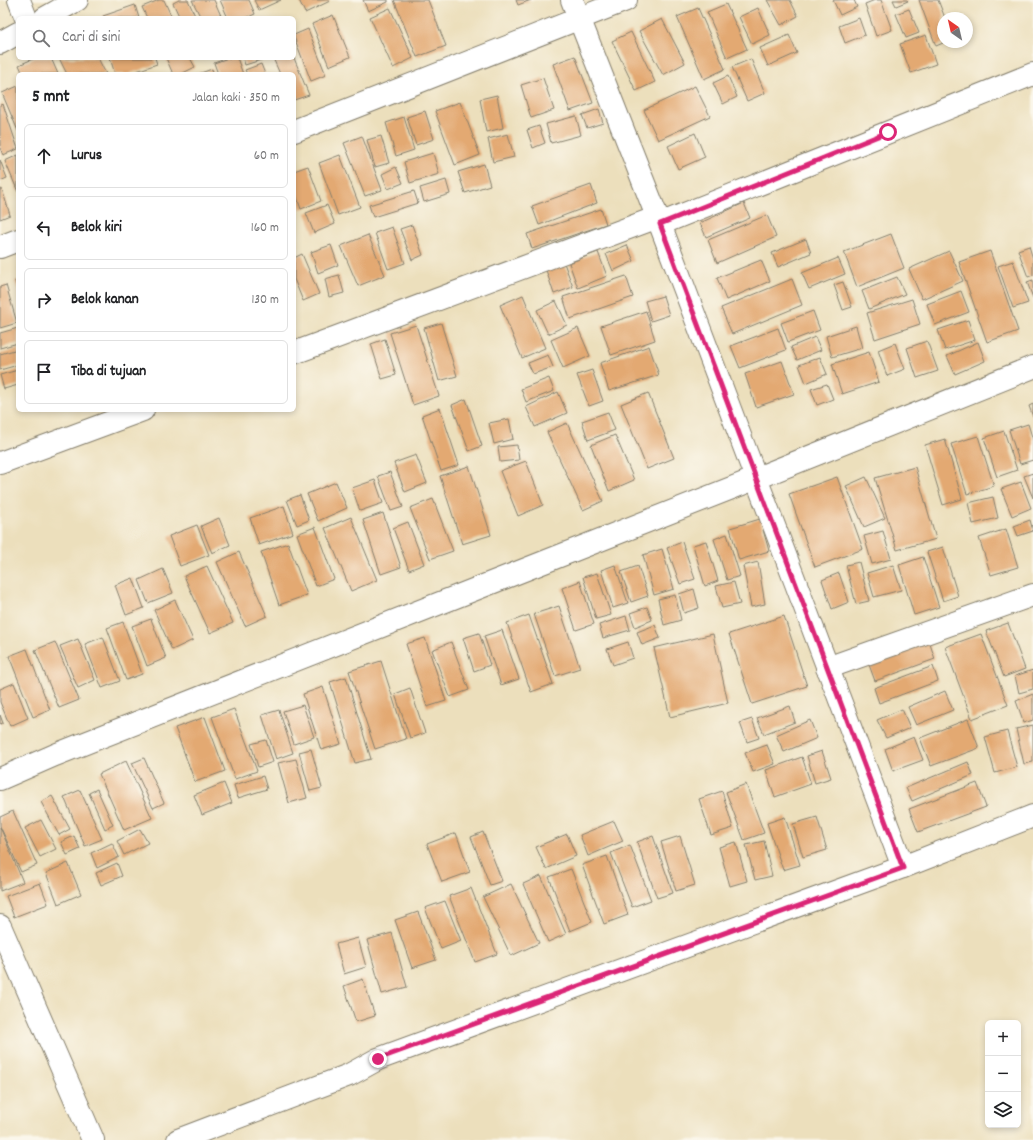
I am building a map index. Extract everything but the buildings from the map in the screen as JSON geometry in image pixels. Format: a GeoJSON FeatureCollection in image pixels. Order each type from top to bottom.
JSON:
{"type":"FeatureCollection","features":[{"type":"Feature","properties":{"kind":"street"},"geometry":{"type":"LineString","coordinates":[[19,0],[25,16]]}},
{"type":"Feature","properties":{"kind":"street"},"geometry":{"type":"LineString","coordinates":[[48,16],[76,0]]}},
{"type":"Feature","properties":{"kind":"street"},"geometry":{"type":"LineString","coordinates":[[296,131],[576,10],[626,0]]}},
{"type":"Feature","properties":{"kind":"street"},"geometry":{"type":"LineString","coordinates":[[576,10],[659,221],[757,478],[903,868]]}},
{"type":"Feature","properties":{"kind":"street"},"geometry":{"type":"LineString","coordinates":[[0,43],[16,34]]}},
{"type":"Feature","properties":{"kind":"street"},"geometry":{"type":"LineString","coordinates":[[296,352],[659,221],[1033,74]]}},
{"type":"Feature","properties":{"kind":"street"},"geometry":{"type":"LineString","coordinates":[[0,247],[16,241]]}},
{"type":"Feature","properties":{"kind":"street"},"geometry":{"type":"LineString","coordinates":[[0,779],[55,755],[757,478],[1033,367]]}},
{"type":"Feature","properties":{"kind":"street"},"geometry":{"type":"LineString","coordinates":[[0,463],[137,412]]}},
{"type":"Feature","properties":{"kind":"street"},"geometry":{"type":"LineString","coordinates":[[827,668],[1033,595]]}},
{"type":"Feature","properties":{"kind":"street"},"geometry":{"type":"LineString","coordinates":[[178,1140],[349,1075],[378,1059],[903,868],[1033,816]]}},
{"type":"Feature","properties":{"kind":"street"},"geometry":{"type":"LineString","coordinates":[[0,926],[93,1140]]}},
{"type":"Feature","properties":{"kind":"route"},"geometry":{"type":"LineString","coordinates":[[378,1059],[903,868],[660,224],[888,132]]}}]}
